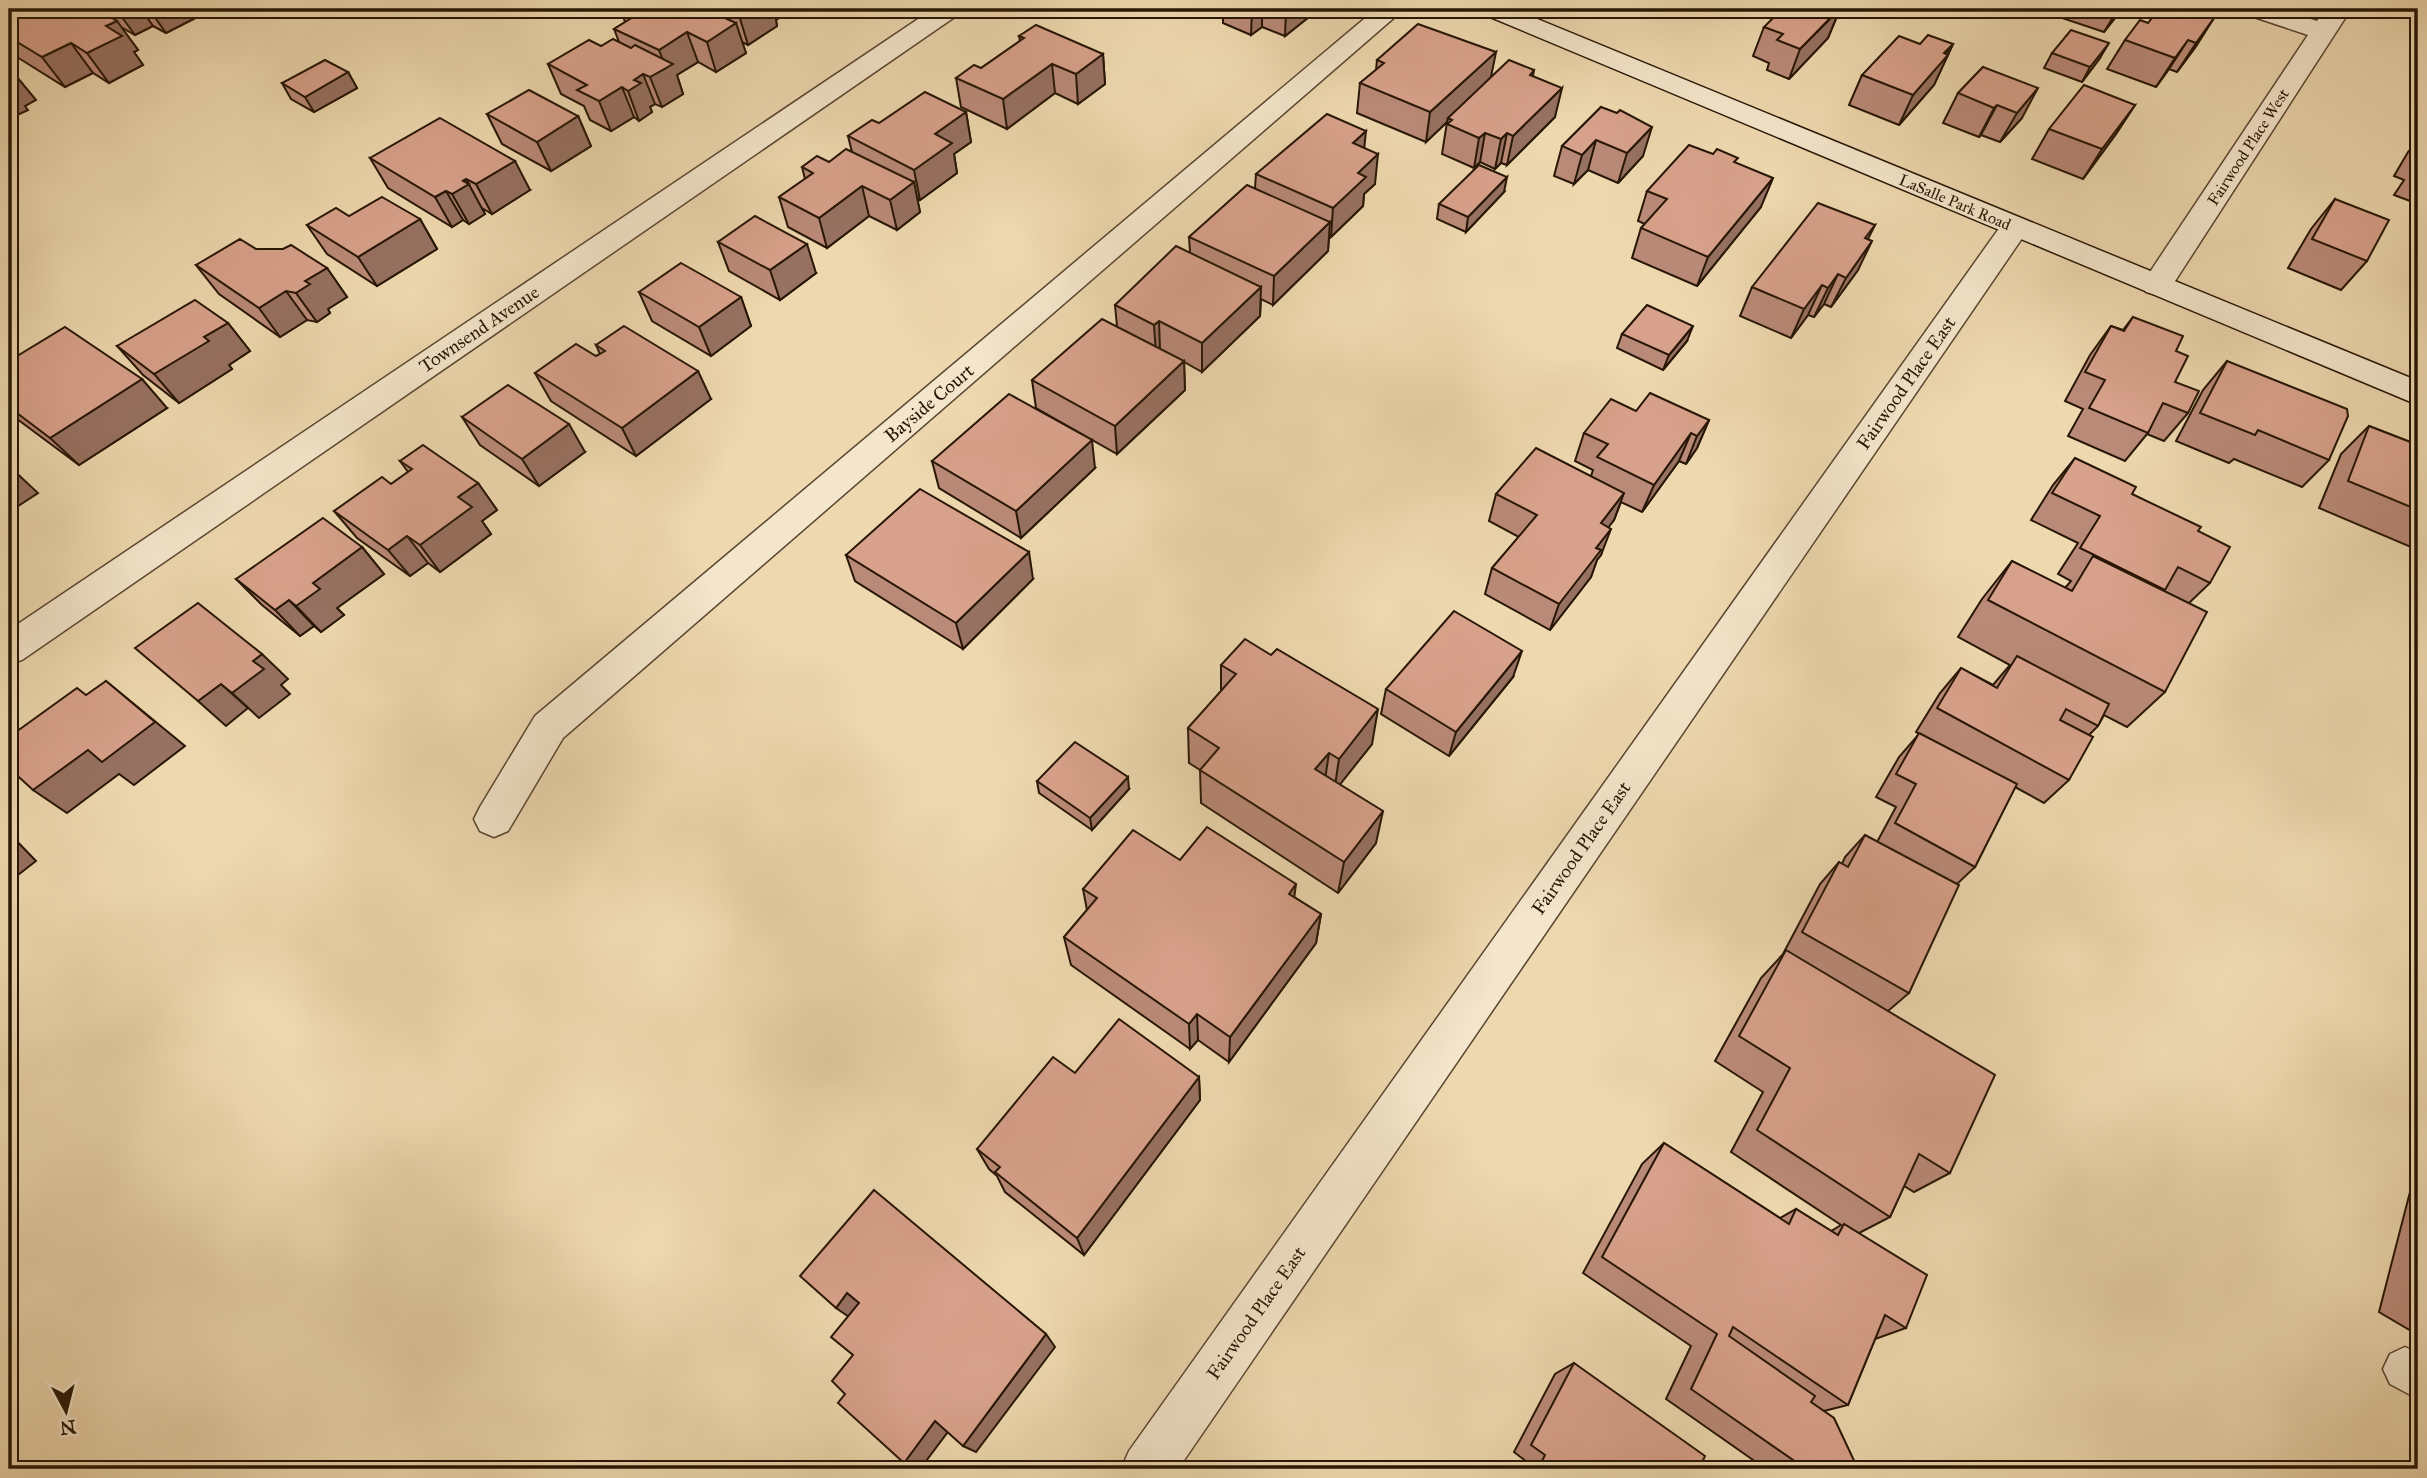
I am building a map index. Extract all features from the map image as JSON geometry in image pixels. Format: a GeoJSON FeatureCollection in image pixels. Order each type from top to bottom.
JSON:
{"type":"FeatureCollection","features":[{"type":"Feature","properties":{"kind":"street","name":"Townsend Avenue"},"geometry":{"type":"LineString","coordinates":[[9,649],[950,9]]}},
{"type":"Feature","properties":{"kind":"street","name":"Bayside Court"},"geometry":{"type":"LineString","coordinates":[[494,819],[549,727],[1391,9]]}},
{"type":"Feature","properties":{"kind":"street","name":"LaSalle Park Road"},"geometry":{"type":"LineString","coordinates":[[1492,9],[2418,394]]}},
{"type":"Feature","properties":{"kind":"street"},"geometry":{"type":"LineString","coordinates":[[2254,9],[2331,20]]}},
{"type":"Feature","properties":{"kind":"street","name":"Fairwood Place West"},"geometry":{"type":"LineString","coordinates":[[2157,285],[2331,20]]}},
{"type":"Feature","properties":{"kind":"street","name":"Fairwood Place East"},"geometry":{"type":"LineString","coordinates":[[1147,1469],[2015,227]]}},
{"type":"Feature","properties":{"kind":"building"},"geometry":{"type":"Polygon","coordinates":[[[96,9],[117,21],[106,26],[122,36],[87,53],[71,43],[42,57],[9,37],[9,11],[96,9]]]}},
{"type":"Feature","properties":{"kind":"building"},"geometry":{"type":"Polygon","coordinates":[[[636,9],[705,9],[736,23],[707,42],[687,32],[659,50],[614,29],[630,19],[623,16],[636,9]]]}},
{"type":"Feature","properties":{"kind":"building"},"geometry":{"type":"Polygon","coordinates":[[[726,9],[749,9],[739,15],[726,9]]]}},
{"type":"Feature","properties":{"kind":"building"},"geometry":{"type":"Polygon","coordinates":[[[1782,9],[1839,9],[1800,49],[1777,40],[1783,34],[1764,27],[1782,9]]]}},
{"type":"Feature","properties":{"kind":"building"},"geometry":{"type":"Polygon","coordinates":[[[2159,9],[2198,9],[2216,15],[2196,43],[2188,40],[2175,58],[2125,40],[2140,20],[2148,23],[2159,9]]]}},
{"type":"Feature","properties":{"kind":"building"},"geometry":{"type":"Polygon","coordinates":[[[1418,24],[1496,52],[1430,112],[1360,83],[1384,63],[1377,60],[1418,24]]]}},
{"type":"Feature","properties":{"kind":"building"},"geometry":{"type":"Polygon","coordinates":[[[1036,25],[1103,54],[1076,74],[1052,64],[1003,99],[956,78],[974,65],[981,68],[1024,38],[1019,36],[1036,25]]]}},
{"type":"Feature","properties":{"kind":"building"},"geometry":{"type":"Polygon","coordinates":[[[2071,30],[2109,43],[2090,67],[2052,53],[2071,30]]]}},
{"type":"Feature","properties":{"kind":"building"},"geometry":{"type":"Polygon","coordinates":[[[1928,35],[1953,44],[1944,53],[1948,55],[1913,95],[1862,75],[1899,36],[1920,44],[1928,35]]]}},
{"type":"Feature","properties":{"kind":"building"},"geometry":{"type":"Polygon","coordinates":[[[613,39],[631,48],[635,45],[673,64],[650,77],[643,74],[634,80],[641,83],[628,91],[622,87],[599,101],[577,90],[587,85],[548,64],[589,40],[601,46],[613,39]]]}},
{"type":"Feature","properties":{"kind":"building"},"geometry":{"type":"Polygon","coordinates":[[[325,60],[348,72],[305,97],[282,83],[325,60]]]}},
{"type":"Feature","properties":{"kind":"building"},"geometry":{"type":"Polygon","coordinates":[[[1509,60],[1534,70],[1530,75],[1562,88],[1513,136],[1507,133],[1501,139],[1485,133],[1479,138],[1447,124],[1452,120],[1448,118],[1509,60]]]}},
{"type":"Feature","properties":{"kind":"building"},"geometry":{"type":"Polygon","coordinates":[[[1983,67],[2038,88],[2017,113],[1997,105],[1994,108],[1958,93],[1983,67]]]}},
{"type":"Feature","properties":{"kind":"building"},"geometry":{"type":"Polygon","coordinates":[[[2084,85],[2135,105],[2102,149],[2049,129],[2084,85]]]}},
{"type":"Feature","properties":{"kind":"building"},"geometry":{"type":"Polygon","coordinates":[[[529,90],[578,116],[537,142],[487,114],[529,90]]]}},
{"type":"Feature","properties":{"kind":"building"},"geometry":{"type":"Polygon","coordinates":[[[925,92],[966,112],[935,134],[952,143],[914,170],[848,136],[872,120],[879,123],[925,92]]]}},
{"type":"Feature","properties":{"kind":"building"},"geometry":{"type":"Polygon","coordinates":[[[1601,107],[1617,113],[1620,110],[1652,127],[1627,153],[1596,140],[1582,155],[1562,146],[1601,107]]]}},
{"type":"Feature","properties":{"kind":"building"},"geometry":{"type":"Polygon","coordinates":[[[1327,114],[1366,131],[1353,143],[1378,154],[1358,173],[1366,177],[1333,208],[1256,174],[1327,114]]]}},
{"type":"Feature","properties":{"kind":"building"},"geometry":{"type":"Polygon","coordinates":[[[440,118],[515,161],[476,184],[466,179],[463,181],[469,184],[452,194],[446,191],[435,197],[370,158],[440,118]]]}},
{"type":"Feature","properties":{"kind":"building"},"geometry":{"type":"Polygon","coordinates":[[[1689,145],[1713,154],[1717,149],[1738,158],[1734,162],[1773,178],[1708,257],[1641,228],[1667,199],[1647,191],[1689,145]]]}},
{"type":"Feature","properties":{"kind":"building"},"geometry":{"type":"Polygon","coordinates":[[[846,149],[914,182],[890,200],[862,186],[819,218],[779,197],[813,173],[802,167],[817,156],[829,162],[846,149]]]}},
{"type":"Feature","properties":{"kind":"building"},"geometry":{"type":"Polygon","coordinates":[[[1479,165],[1507,177],[1468,217],[1439,204],[1479,165]]]}},
{"type":"Feature","properties":{"kind":"building"},"geometry":{"type":"Polygon","coordinates":[[[1247,185],[1330,222],[1274,276],[1189,237],[1247,185]]]}},
{"type":"Feature","properties":{"kind":"building"},"geometry":{"type":"Polygon","coordinates":[[[382,197],[420,219],[358,257],[307,225],[336,208],[349,216],[382,197]]]}},
{"type":"Feature","properties":{"kind":"building"},"geometry":{"type":"Polygon","coordinates":[[[2335,199],[2389,220],[2367,261],[2312,239],[2335,199]]]}},
{"type":"Feature","properties":{"kind":"building"},"geometry":{"type":"Polygon","coordinates":[[[1818,203],[1875,225],[1865,238],[1872,241],[1846,278],[1838,274],[1828,288],[1822,285],[1804,309],[1752,287],[1818,203]]]}},
{"type":"Feature","properties":{"kind":"building"},"geometry":{"type":"Polygon","coordinates":[[[755,216],[807,244],[770,270],[718,242],[755,216]]]}},
{"type":"Feature","properties":{"kind":"building"},"geometry":{"type":"Polygon","coordinates":[[[240,239],[256,249],[283,249],[291,245],[327,268],[305,281],[310,284],[296,293],[286,291],[259,308],[196,265],[240,239]]]}},
{"type":"Feature","properties":{"kind":"building"},"geometry":{"type":"Polygon","coordinates":[[[1176,246],[1261,287],[1202,343],[1159,321],[1154,325],[1115,305],[1176,246]]]}},
{"type":"Feature","properties":{"kind":"building"},"geometry":{"type":"Polygon","coordinates":[[[681,263],[741,297],[699,327],[639,292],[681,263]]]}},
{"type":"Feature","properties":{"kind":"building"},"geometry":{"type":"Polygon","coordinates":[[[195,300],[228,323],[204,337],[209,341],[154,374],[117,346],[195,300]]]}},
{"type":"Feature","properties":{"kind":"building"},"geometry":{"type":"Polygon","coordinates":[[[1647,305],[1693,326],[1669,355],[1622,334],[1647,305]]]}},
{"type":"Feature","properties":{"kind":"building"},"geometry":{"type":"Polygon","coordinates":[[[2133,317],[2183,336],[2176,351],[2188,356],[2175,382],[2199,391],[2188,413],[2163,403],[2148,433],[2089,408],[2105,380],[2085,372],[2111,326],[2124,331],[2133,317]]]}},
{"type":"Feature","properties":{"kind":"building"},"geometry":{"type":"Polygon","coordinates":[[[1102,319],[1184,361],[1115,426],[1032,380],[1102,319]]]}},
{"type":"Feature","properties":{"kind":"building"},"geometry":{"type":"Polygon","coordinates":[[[624,326],[698,371],[622,428],[535,373],[576,344],[596,356],[605,351],[596,345],[624,326]]]}},
{"type":"Feature","properties":{"kind":"building"},"geometry":{"type":"Polygon","coordinates":[[[65,327],[142,379],[50,438],[9,407],[9,361],[65,327]]]}},
{"type":"Feature","properties":{"kind":"building"},"geometry":{"type":"Polygon","coordinates":[[[2227,361],[2347,409],[2348,416],[2329,460],[2258,430],[2255,435],[2200,413],[2227,361]]]}},
{"type":"Feature","properties":{"kind":"building"},"geometry":{"type":"Polygon","coordinates":[[[508,385],[569,424],[522,459],[462,417],[508,385]]]}},
{"type":"Feature","properties":{"kind":"building"},"geometry":{"type":"Polygon","coordinates":[[[1650,393],[1709,420],[1697,436],[1691,433],[1654,485],[1597,457],[1608,444],[1584,433],[1611,399],[1636,411],[1650,393]]]}},
{"type":"Feature","properties":{"kind":"building"},"geometry":{"type":"Polygon","coordinates":[[[1009,394],[1092,440],[1016,511],[932,461],[1009,394]]]}},
{"type":"Feature","properties":{"kind":"building"},"geometry":{"type":"Polygon","coordinates":[[[2369,426],[2418,445],[2418,510],[2348,481],[2369,426]]]}},
{"type":"Feature","properties":{"kind":"building"},"geometry":{"type":"Polygon","coordinates":[[[423,445],[478,483],[458,497],[472,507],[420,545],[407,536],[388,550],[334,511],[382,477],[391,484],[412,469],[400,461],[423,445]]]}},
{"type":"Feature","properties":{"kind":"building"},"geometry":{"type":"Polygon","coordinates":[[[1536,448],[1624,493],[1601,523],[1611,529],[1596,548],[1601,550],[1559,604],[1492,568],[1537,515],[1496,494],[1536,448]]]}},
{"type":"Feature","properties":{"kind":"building"},"geometry":{"type":"Polygon","coordinates":[[[2075,458],[2136,487],[2132,494],[2201,527],[2198,531],[2230,547],[2210,583],[2178,567],[2165,590],[2080,548],[2100,516],[2052,493],[2075,458]]]}},
{"type":"Feature","properties":{"kind":"building"},"geometry":{"type":"Polygon","coordinates":[[[920,489],[1029,552],[956,623],[846,555],[920,489]]]}},
{"type":"Feature","properties":{"kind":"building"},"geometry":{"type":"Polygon","coordinates":[[[323,518],[362,547],[313,583],[320,589],[296,606],[289,600],[275,610],[236,579],[323,518]]]}},
{"type":"Feature","properties":{"kind":"building"},"geometry":{"type":"Polygon","coordinates":[[[2093,556],[2207,612],[2165,692],[1988,600],[2012,561],[2072,591],[2093,556]]]}},
{"type":"Feature","properties":{"kind":"building"},"geometry":{"type":"Polygon","coordinates":[[[198,603],[262,654],[253,661],[264,669],[232,693],[221,684],[198,701],[135,648],[198,603]]]}},
{"type":"Feature","properties":{"kind":"building"},"geometry":{"type":"Polygon","coordinates":[[[1454,611],[1522,651],[1456,732],[1386,689],[1454,611]]]}},
{"type":"Feature","properties":{"kind":"building"},"geometry":{"type":"Polygon","coordinates":[[[1245,639],[1271,655],[1277,649],[1378,709],[1339,759],[1329,753],[1315,769],[1383,811],[1344,862],[1200,770],[1219,748],[1188,728],[1236,674],[1221,665],[1245,639]]]}},
{"type":"Feature","properties":{"kind":"building"},"geometry":{"type":"Polygon","coordinates":[[[2017,656],[2109,704],[2098,726],[2066,709],[2060,720],[2093,737],[2069,780],[1937,708],[1961,668],[1997,688],[2017,656]]]}},
{"type":"Feature","properties":{"kind":"building"},"geometry":{"type":"Polygon","coordinates":[[[106,681],[155,722],[102,762],[88,750],[33,790],[9,768],[9,737],[77,688],[86,695],[106,681]]]}},
{"type":"Feature","properties":{"kind":"building"},"geometry":{"type":"Polygon","coordinates":[[[1919,733],[2017,784],[1975,867],[1895,823],[1916,784],[1896,774],[1919,733]]]}},
{"type":"Feature","properties":{"kind":"building"},"geometry":{"type":"Polygon","coordinates":[[[1075,742],[1128,777],[1090,818],[1037,781],[1075,742]]]}},
{"type":"Feature","properties":{"kind":"building"},"geometry":{"type":"Polygon","coordinates":[[[1207,827],[1296,884],[1289,894],[1321,914],[1230,1037],[1197,1014],[1189,1024],[1064,937],[1097,898],[1083,889],[1133,830],[1180,860],[1207,827]]]}},
{"type":"Feature","properties":{"kind":"building"},"geometry":{"type":"Polygon","coordinates":[[[1865,835],[1959,885],[1909,993],[1802,932],[1839,862],[1848,867],[1865,835]]]}},
{"type":"Feature","properties":{"kind":"building"},"geometry":{"type":"Polygon","coordinates":[[[1786,950],[1995,1075],[1950,1173],[1919,1154],[1890,1217],[1757,1130],[1790,1068],[1739,1036],[1786,950]]]}},
{"type":"Feature","properties":{"kind":"building"},"geometry":{"type":"Polygon","coordinates":[[[1119,1019],[1199,1077],[1077,1238],[995,1172],[1000,1167],[977,1149],[1053,1057],[1075,1073],[1119,1019]]]}},
{"type":"Feature","properties":{"kind":"building"},"geometry":{"type":"Polygon","coordinates":[[[1664,1143],[1789,1224],[1796,1209],[1838,1235],[1844,1224],[1927,1275],[1906,1328],[1885,1315],[1848,1405],[1733,1327],[1729,1336],[1815,1396],[1811,1402],[1834,1418],[1858,1469],[1806,1469],[1691,1389],[1717,1334],[1602,1257],[1664,1143]]]}},
{"type":"Feature","properties":{"kind":"building"},"geometry":{"type":"Polygon","coordinates":[[[874,1190],[1046,1334],[963,1446],[935,1421],[904,1463],[838,1403],[845,1394],[832,1381],[853,1355],[831,1337],[859,1303],[847,1293],[836,1308],[800,1276],[874,1190]]]}},
{"type":"Feature","properties":{"kind":"building"},"geometry":{"type":"Polygon","coordinates":[[[1574,1363],[1705,1456],[1699,1469],[1538,1469],[1545,1455],[1531,1445],[1574,1363]]]}}]}
